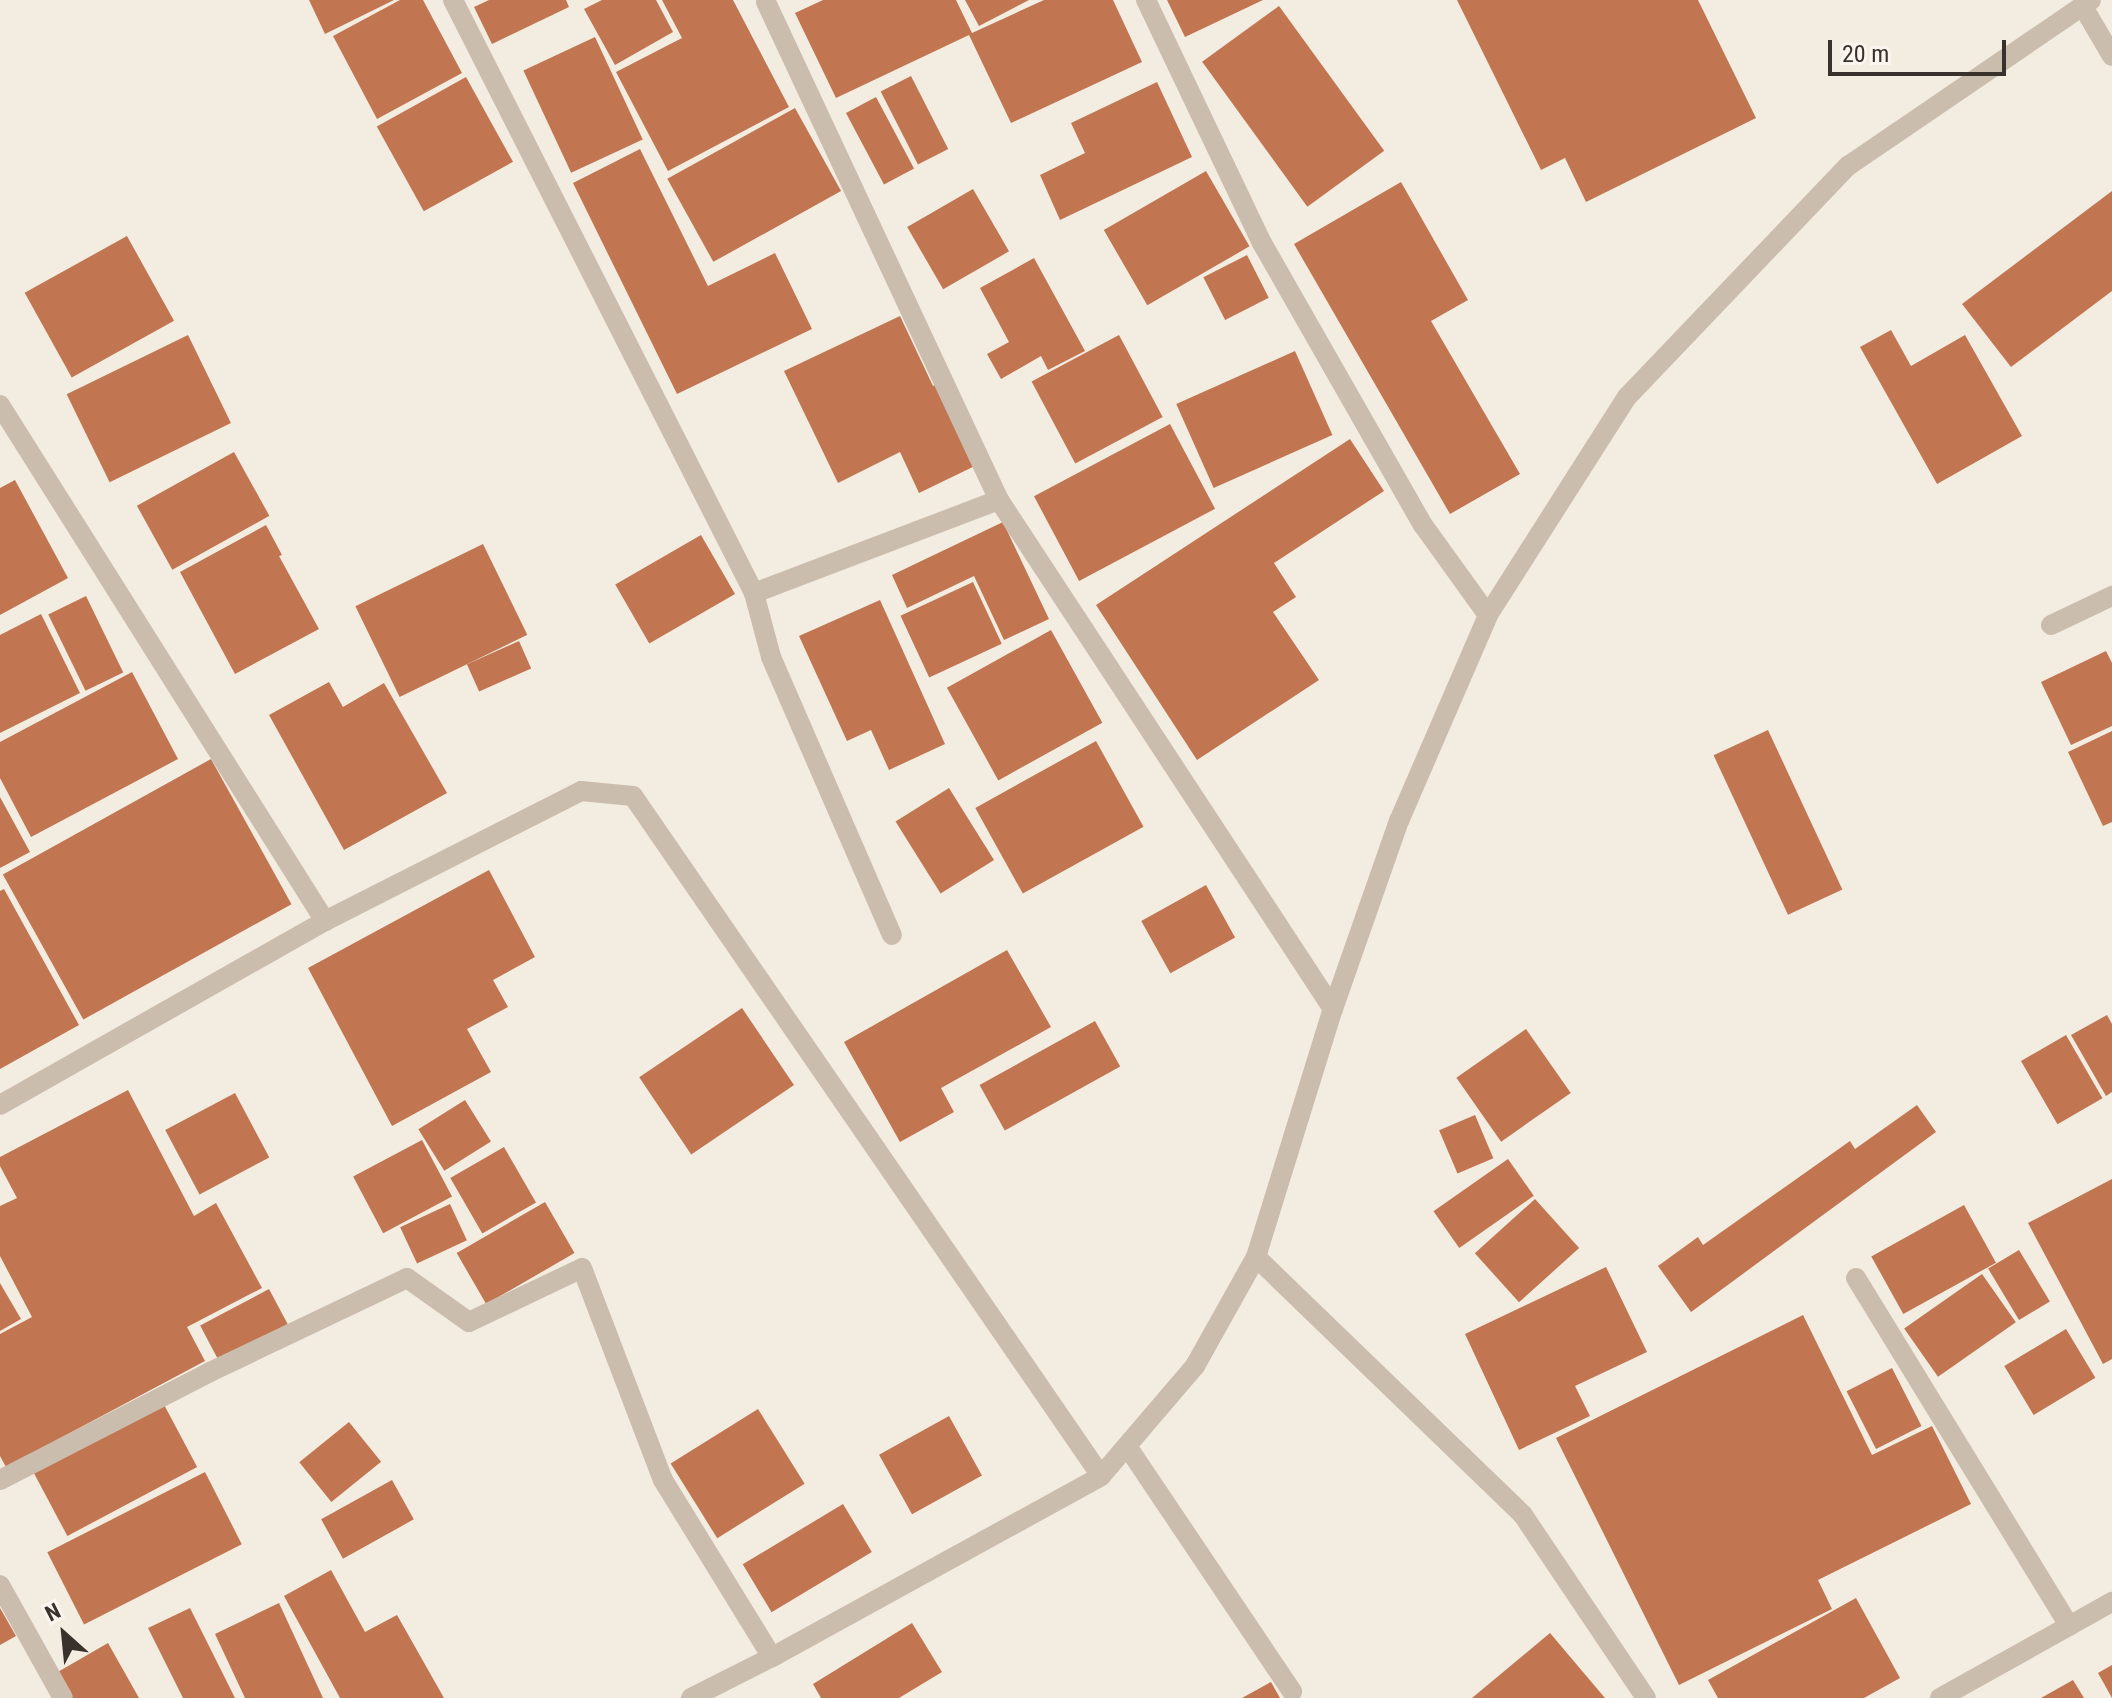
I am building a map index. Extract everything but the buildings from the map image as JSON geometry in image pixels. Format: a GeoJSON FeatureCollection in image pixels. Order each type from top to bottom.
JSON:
{"type":"FeatureCollection","features":[{"type":"Feature","properties":{"kind":"street"},"geometry":{"type":"LineString","coordinates":[[453,0],[754,593],[771,657],[892,935]]}},
{"type":"Feature","properties":{"kind":"street"},"geometry":{"type":"LineString","coordinates":[[1146,0],[1262,243],[1423,525],[1488,615]]}},
{"type":"Feature","properties":{"kind":"street"},"geometry":{"type":"LineString","coordinates":[[766,2],[999,500],[1333,1009]]}},
{"type":"Feature","properties":{"kind":"street"},"geometry":{"type":"LineString","coordinates":[[691,1698],[772,1657],[1101,1476],[1127,1446],[1195,1366],[1256,1257],[1333,1009],[1399,821],[1488,615],[1627,397],[1848,166],[2087,2],[2112,56]]}},
{"type":"Feature","properties":{"kind":"street"},"geometry":{"type":"LineString","coordinates":[[0,405],[325,921]]}},
{"type":"Feature","properties":{"kind":"street"},"geometry":{"type":"LineString","coordinates":[[754,593],[999,500]]}},
{"type":"Feature","properties":{"kind":"street"},"geometry":{"type":"LineString","coordinates":[[2051,625],[2112,596]]}},
{"type":"Feature","properties":{"kind":"street"},"geometry":{"type":"LineString","coordinates":[[0,1105],[325,921],[581,791],[633,796],[1101,1476]]}},
{"type":"Feature","properties":{"kind":"street"},"geometry":{"type":"LineString","coordinates":[[1256,1257],[1523,1515],[1646,1698]]}},
{"type":"Feature","properties":{"kind":"street"},"geometry":{"type":"LineString","coordinates":[[0,1480],[210,1372],[407,1278],[469,1322],[582,1268],[663,1480],[772,1657]]}},
{"type":"Feature","properties":{"kind":"street"},"geometry":{"type":"LineString","coordinates":[[1856,1278],[2069,1626]]}},
{"type":"Feature","properties":{"kind":"street"},"geometry":{"type":"LineString","coordinates":[[1127,1446],[1292,1692]]}},
{"type":"Feature","properties":{"kind":"street"},"geometry":{"type":"LineString","coordinates":[[0,1585],[63,1698]]}},
{"type":"Feature","properties":{"kind":"street"},"geometry":{"type":"LineString","coordinates":[[1940,1698],[2112,1602]]}}]}
